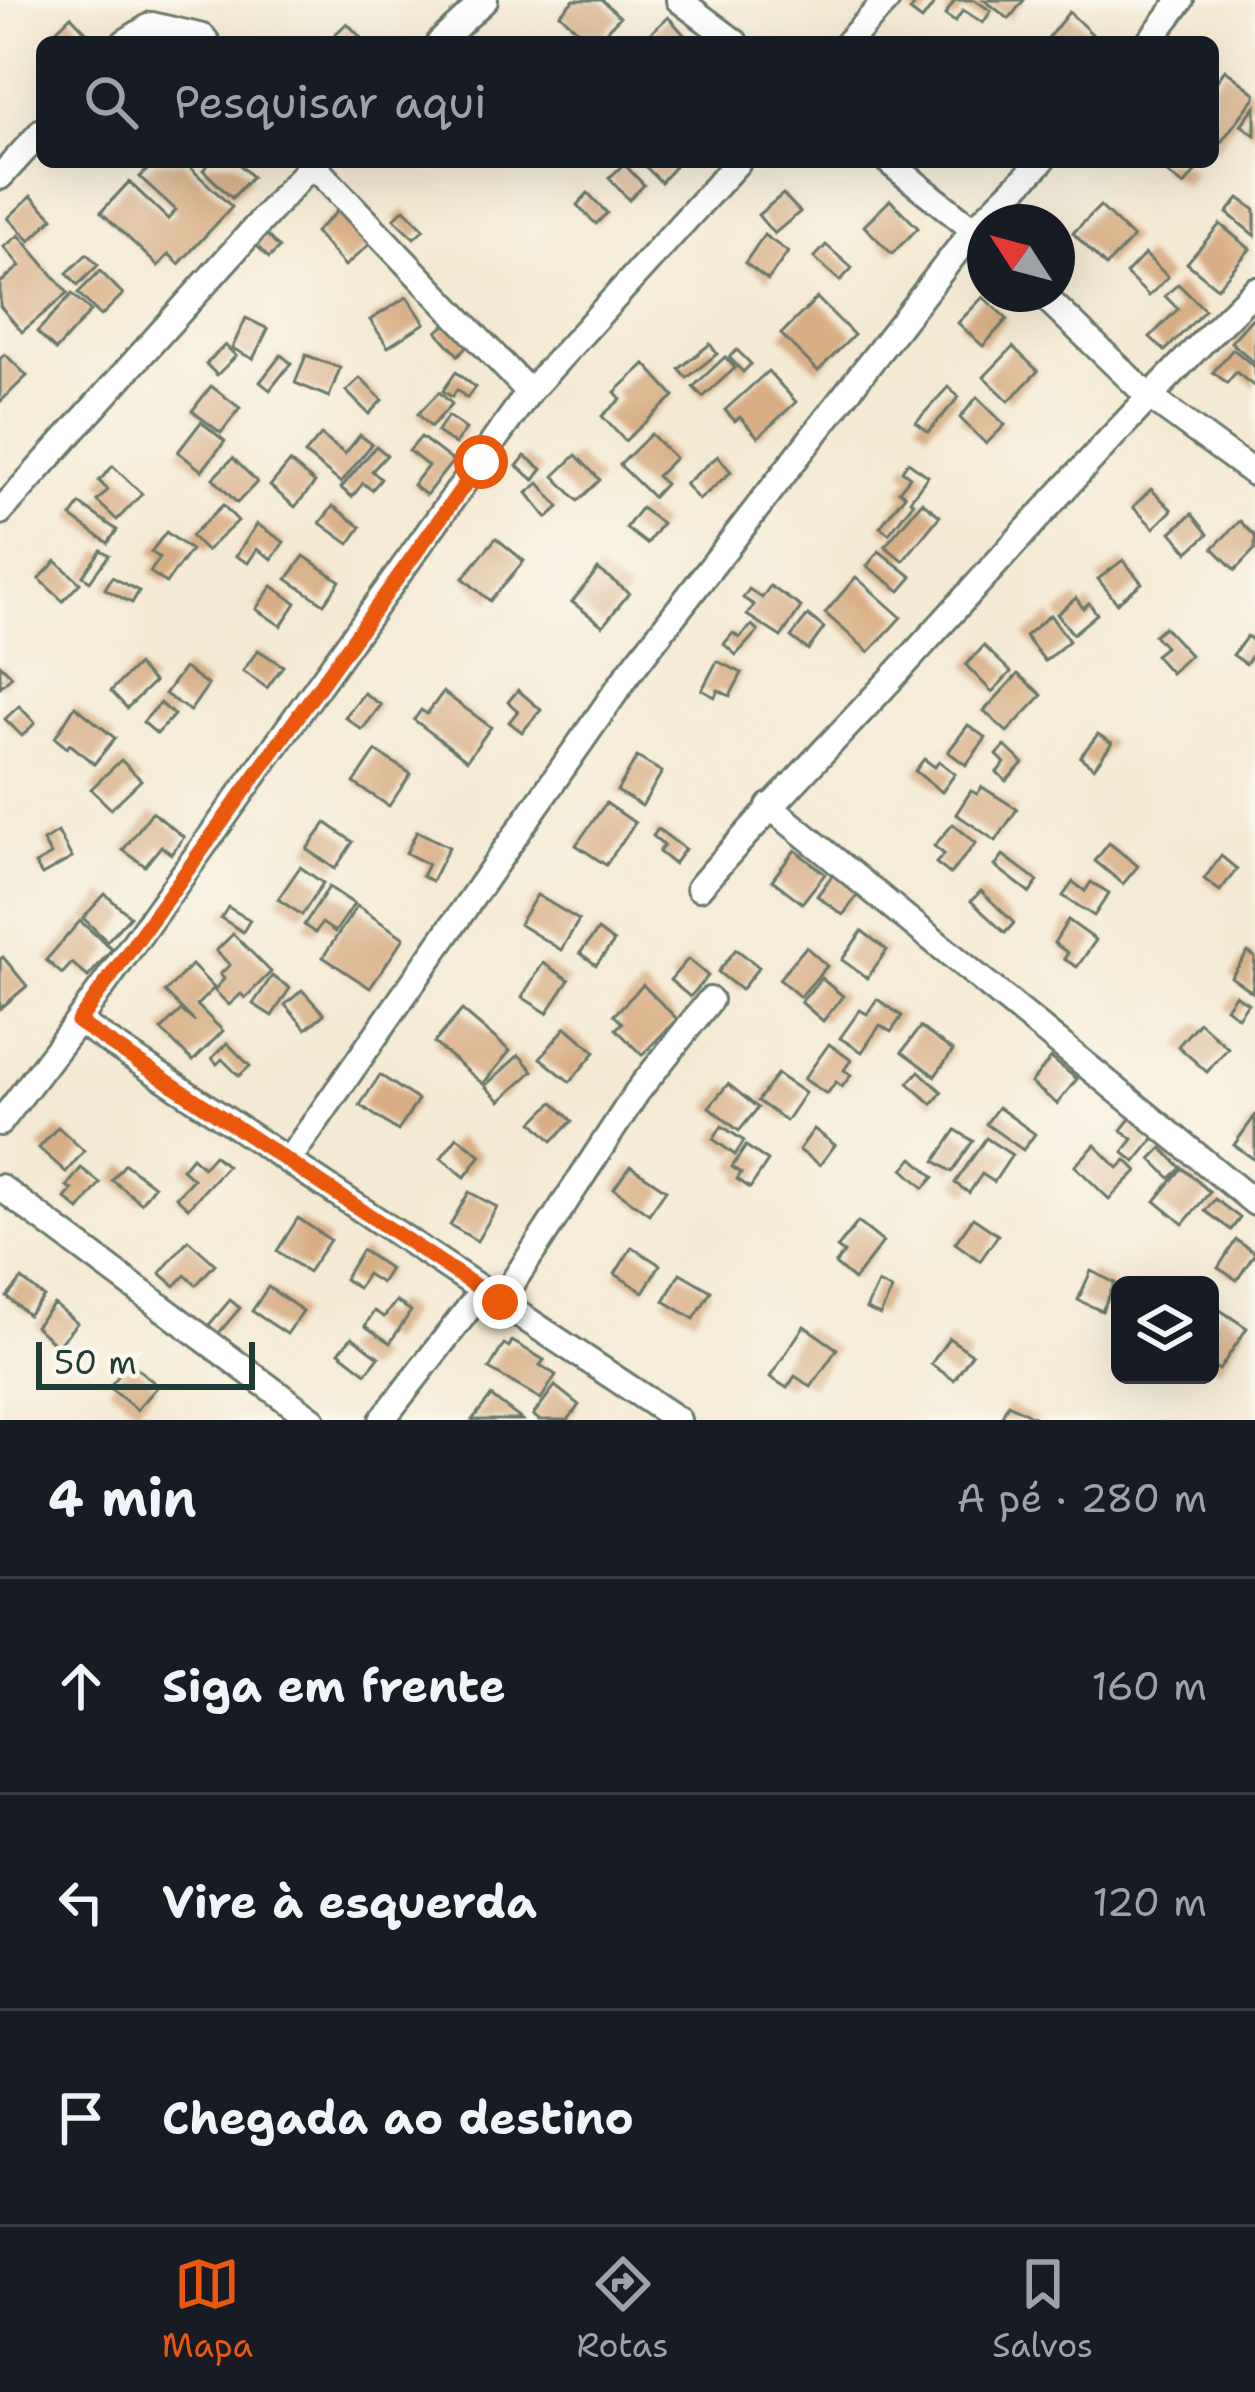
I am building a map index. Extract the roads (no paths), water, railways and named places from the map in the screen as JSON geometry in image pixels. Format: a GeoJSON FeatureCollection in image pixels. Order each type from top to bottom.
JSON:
{"type":"FeatureCollection","features":[{"type":"Feature","properties":{"kind":"street"},"geometry":{"type":"LineString","coordinates":[[446,36],[485,0]]}},
{"type":"Feature","properties":{"kind":"street"},"geometry":{"type":"LineString","coordinates":[[679,0],[727,36]]}},
{"type":"Feature","properties":{"kind":"street"},"geometry":{"type":"LineString","coordinates":[[854,36],[887,0]]}},
{"type":"Feature","properties":{"kind":"street"},"geometry":{"type":"LineString","coordinates":[[1154,36],[1181,0]]}},
{"type":"Feature","properties":{"kind":"street"},"geometry":{"type":"LineString","coordinates":[[134,36],[152,25],[198,36]]}},
{"type":"Feature","properties":{"kind":"street"},"geometry":{"type":"LineString","coordinates":[[0,177],[36,138]]}},
{"type":"Feature","properties":{"kind":"street"},"geometry":{"type":"LineString","coordinates":[[0,512],[308,168]]}},
{"type":"Feature","properties":{"kind":"street"},"geometry":{"type":"LineString","coordinates":[[317,168],[529,392]]}},
{"type":"Feature","properties":{"kind":"street"},"geometry":{"type":"LineString","coordinates":[[0,1124],[529,392],[732,168]]}},
{"type":"Feature","properties":{"kind":"street"},"geometry":{"type":"LineString","coordinates":[[898,168],[967,224]]}},
{"type":"Feature","properties":{"kind":"street"},"geometry":{"type":"LineString","coordinates":[[1005,204],[1036,168]]}},
{"type":"Feature","properties":{"kind":"street"},"geometry":{"type":"LineString","coordinates":[[288,1161],[629,673],[967,250]]}},
{"type":"Feature","properties":{"kind":"street"},"geometry":{"type":"LineString","coordinates":[[699,888],[1148,395],[1255,290]]}},
{"type":"Feature","properties":{"kind":"street"},"geometry":{"type":"LineString","coordinates":[[1061,312],[1148,395],[1255,474]]}},
{"type":"Feature","properties":{"kind":"street"},"geometry":{"type":"LineString","coordinates":[[769,806],[1255,1203]]}},
{"type":"Feature","properties":{"kind":"street"},"geometry":{"type":"LineString","coordinates":[[382,1420],[491,1296],[710,1000]]}},
{"type":"Feature","properties":{"kind":"street"},"geometry":{"type":"LineString","coordinates":[[78,1022],[678,1420]]}},
{"type":"Feature","properties":{"kind":"street"},"geometry":{"type":"LineString","coordinates":[[0,1187],[313,1420]]}}]}
